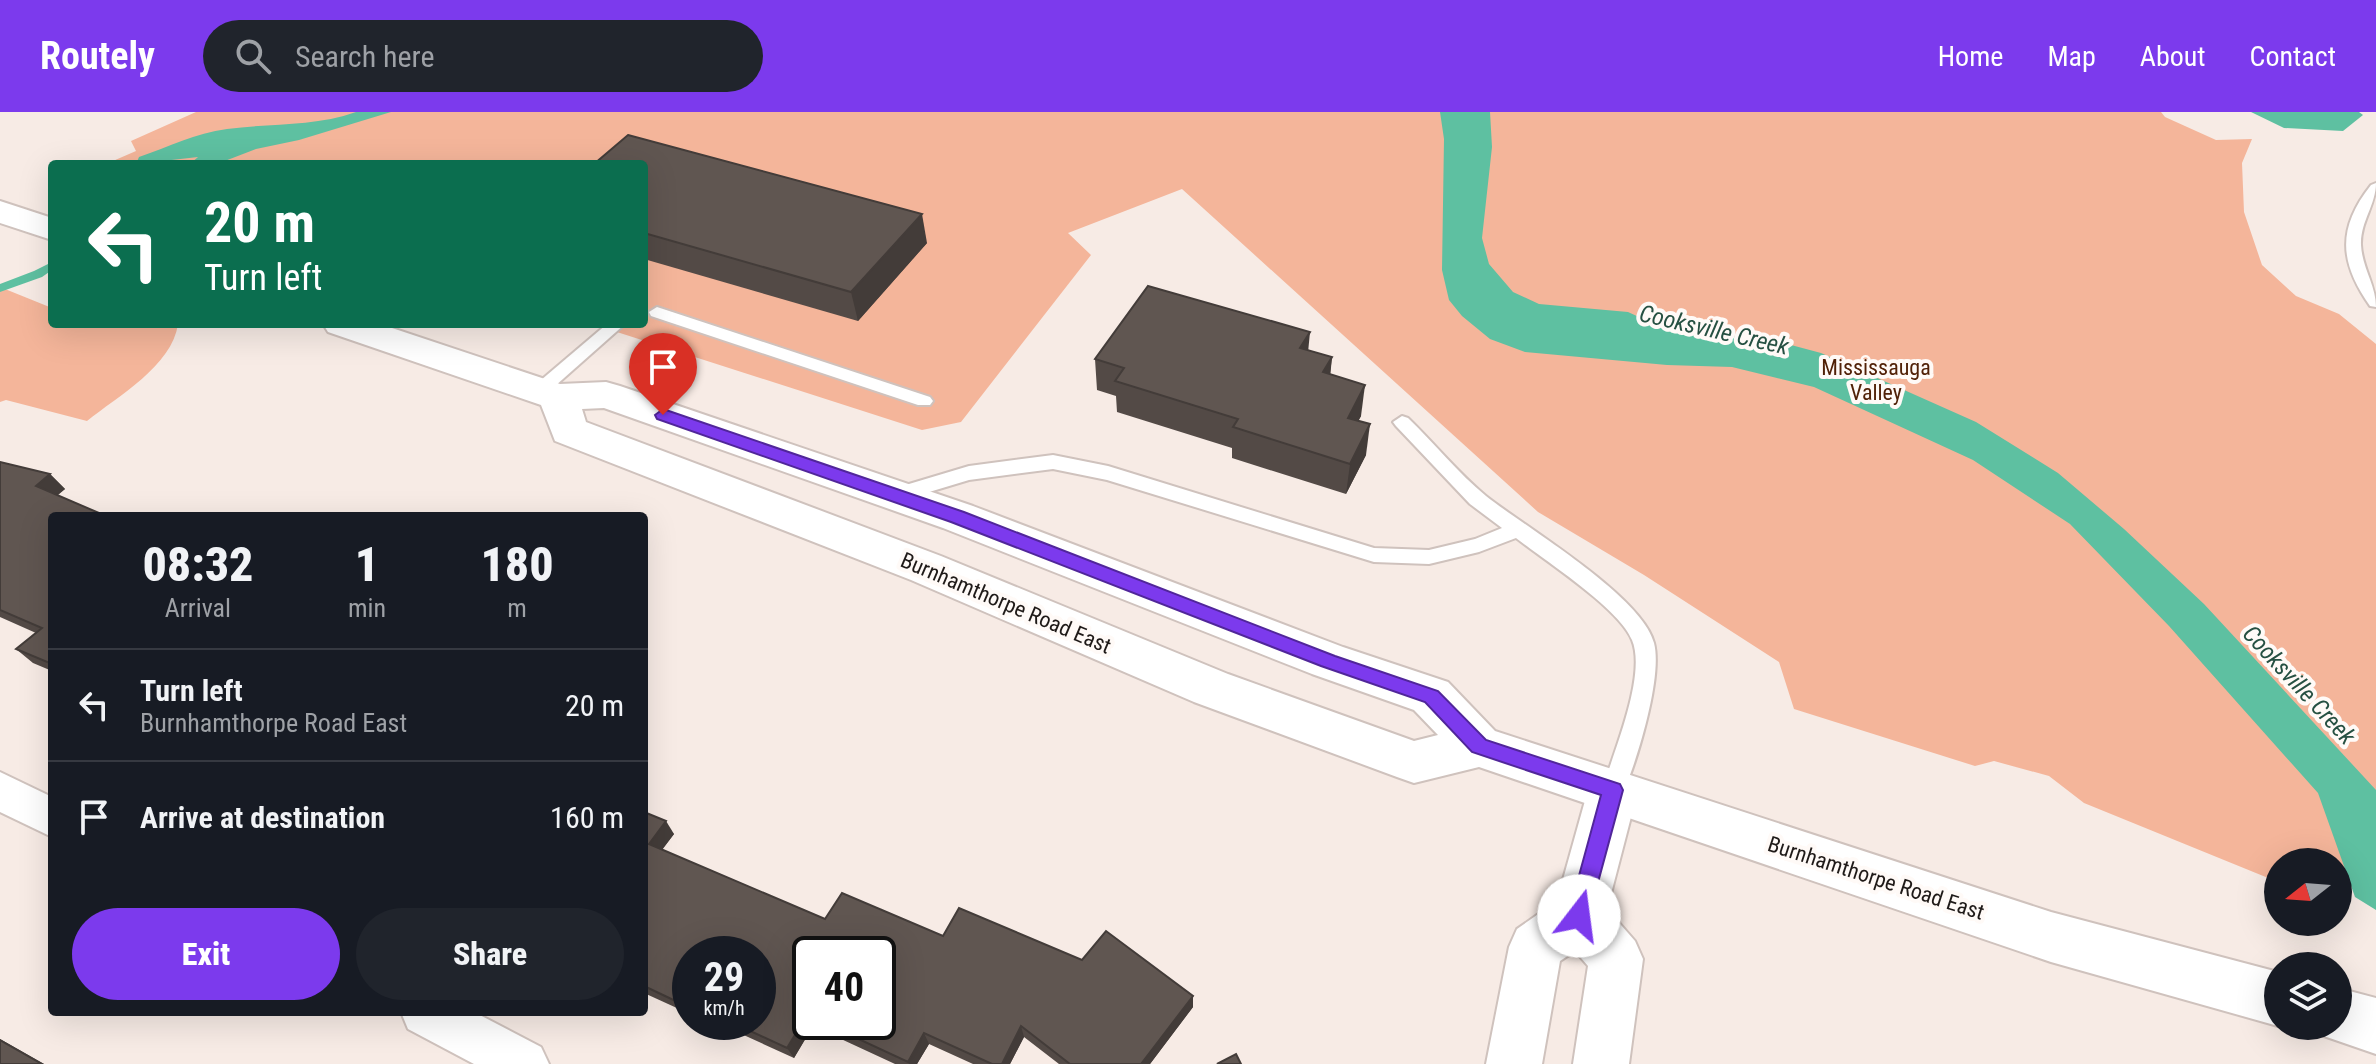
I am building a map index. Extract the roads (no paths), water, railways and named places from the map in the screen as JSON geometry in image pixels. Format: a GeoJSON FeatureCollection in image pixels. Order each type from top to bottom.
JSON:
{"type":"FeatureCollection","features":[{"type":"Feature","properties":{"kind":"main road"},"geometry":{"type":"LineString","coordinates":[[0,211],[48,229]]}},
{"type":"Feature","properties":{"kind":"main road","name":"Burnhamthorpe Road East"},"geometry":{"type":"LineString","coordinates":[[353,328],[549,394],[606,395],[958,517],[1328,661],[1431,696],[1479,746],[2051,937],[2264,995]]}},
{"type":"Feature","properties":{"kind":"main road","name":"Burnhamthorpe Road East"},"geometry":{"type":"LineString","coordinates":[[549,394],[569,431],[926,568],[1211,688],[1414,762],[1479,746]]}},
{"type":"Feature","properties":{"kind":"main road"},"geometry":{"type":"LineString","coordinates":[[1514,1064],[1536,947],[1579,916],[1613,790]]}},
{"type":"Feature","properties":{"kind":"main road"},"geometry":{"type":"LineString","coordinates":[[1579,916],[1616,959],[1601,1064]]}},
{"type":"Feature","properties":{"kind":"main road"},"geometry":{"type":"LineString","coordinates":[[2352,1019],[2376,1026]]}},
{"type":"Feature","properties":{"kind":"street"},"geometry":{"type":"LineString","coordinates":[[0,791],[48,816]]}},
{"type":"Feature","properties":{"kind":"street"},"geometry":{"type":"LineString","coordinates":[[433,1016],[524,1064]]}},
{"type":"Feature","properties":{"kind":"lane"},"geometry":{"type":"LineString","coordinates":[[2376,188],[2355,226],[2352,258],[2364,288],[2376,302]]}},
{"type":"Feature","properties":{"kind":"lane"},"geometry":{"type":"LineString","coordinates":[[648,311],[924,401]]}},
{"type":"Feature","properties":{"kind":"lane"},"geometry":{"type":"LineString","coordinates":[[549,394],[613,328]]}},
{"type":"Feature","properties":{"kind":"lane"},"geometry":{"type":"LineString","coordinates":[[1402,422],[1477,499],[1618,607],[1643,640],[1645,681],[1613,790]]}},
{"type":"Feature","properties":{"kind":"lane"},"geometry":{"type":"LineString","coordinates":[[892,496],[969,473],[1053,462],[1108,473],[1374,555],[1429,557],[1479,545],[1518,529]]}},
{"type":"Feature","properties":{"kind":"waterway"},"geometry":{"type":"LineString","coordinates":[[0,288],[48,268]]}},
{"type":"Feature","properties":{"kind":"water label","name":"Cooksville Creek"},"geometry":{"type":"Point","coordinates":[1714,330]}},
{"type":"Feature","properties":{"kind":"water label","name":"Cooksville Creek"},"geometry":{"type":"Point","coordinates":[2299,685]}},
{"type":"Feature","properties":{"kind":"park label","name":"Mississauga Valley"},"geometry":{"type":"Point","coordinates":[1876,380]}}]}
